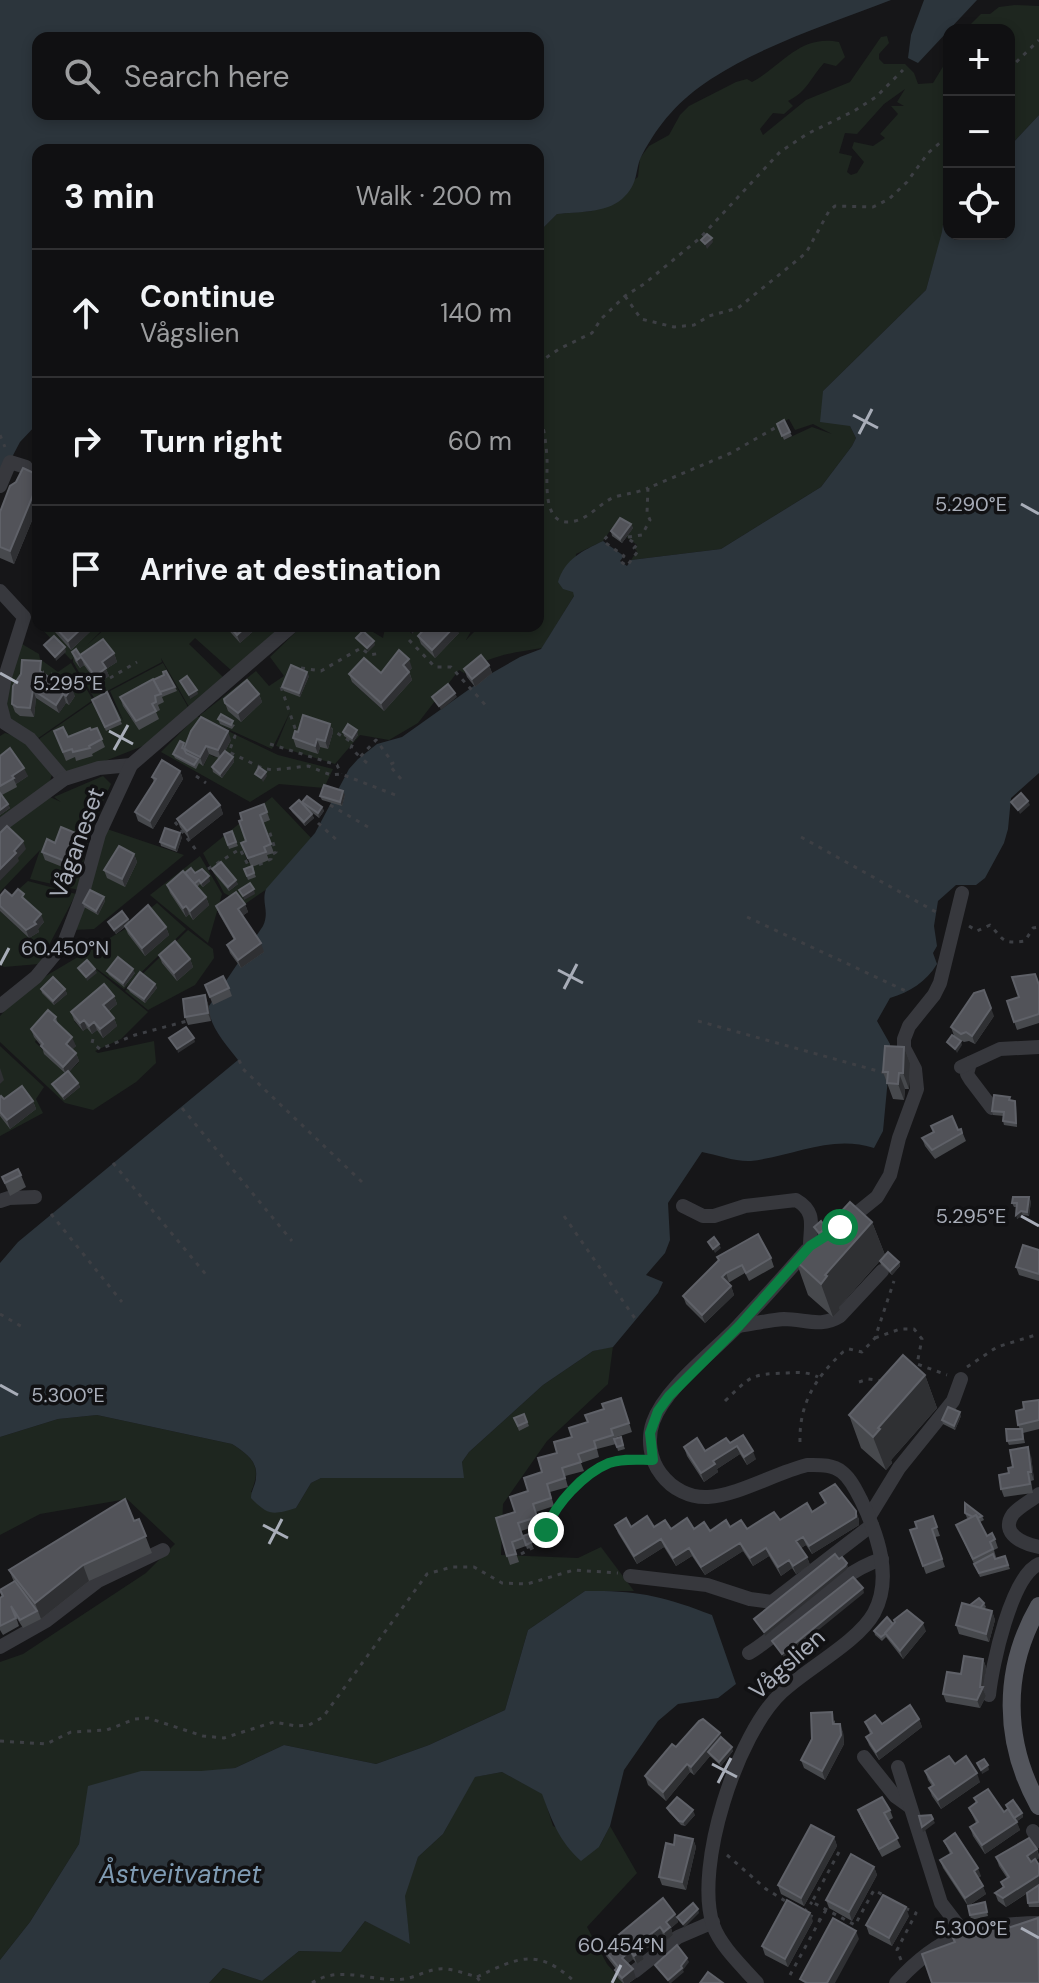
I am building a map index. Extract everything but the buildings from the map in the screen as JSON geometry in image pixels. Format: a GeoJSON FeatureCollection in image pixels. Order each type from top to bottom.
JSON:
{"type":"FeatureCollection","features":[{"type":"Feature","properties":{"kind":"main road"},"geometry":{"type":"LineString","coordinates":[[1039,1606],[1027,1630],[1014,1670],[1011,1711],[1021,1766],[1039,1806]]}},
{"type":"Feature","properties":{"kind":"street"},"geometry":{"type":"LineString","coordinates":[[0,486],[10,462],[26,467]]}},
{"type":"Feature","properties":{"kind":"street","name":"Våganeset"},"geometry":{"type":"LineString","coordinates":[[0,591],[24,617],[0,704],[5,723],[30,739],[64,779]]}},
{"type":"Feature","properties":{"kind":"street","name":"Våganeset"},"geometry":{"type":"LineString","coordinates":[[0,1006],[36,977],[64,943],[82,896],[99,834],[131,765],[285,632]]}},
{"type":"Feature","properties":{"kind":"street","name":"Våganeset"},"geometry":{"type":"LineString","coordinates":[[0,826],[64,779],[99,768],[131,765]]}},
{"type":"Feature","properties":{"kind":"street"},"geometry":{"type":"LineString","coordinates":[[653,1460],[650,1433],[658,1411],[669,1396],[739,1326],[810,1246],[819,1243],[877,1197],[890,1175],[899,1138],[917,1089],[915,1069],[904,1048],[904,1039],[909,1026],[940,983],[962,893]]}},
{"type":"Feature","properties":{"kind":"street"},"geometry":{"type":"LineString","coordinates":[[992,1108],[970,1079],[965,1065],[1000,1049],[1039,1047]]}},
{"type":"Feature","properties":{"kind":"street"},"geometry":{"type":"LineString","coordinates":[[0,1201],[35,1197]]}},
{"type":"Feature","properties":{"kind":"street"},"geometry":{"type":"LineString","coordinates":[[683,1206],[703,1216],[714,1216],[745,1206],[796,1200],[811,1215],[810,1246]]}},
{"type":"Feature","properties":{"kind":"street"},"geometry":{"type":"LineString","coordinates":[[739,1326],[783,1319],[815,1324],[832,1321],[887,1274]]}},
{"type":"Feature","properties":{"kind":"street"},"geometry":{"type":"LineString","coordinates":[[630,1576],[707,1585],[772,1602],[871,1521],[899,1468],[953,1401],[958,1378]]}},
{"type":"Feature","properties":{"kind":"street","name":"Vågslien"},"geometry":{"type":"LineString","coordinates":[[653,1460],[662,1476],[677,1489],[708,1497],[793,1468],[830,1466],[849,1479],[871,1521],[882,1559],[882,1584],[873,1614],[852,1636],[783,1691],[767,1708],[750,1733],[729,1789],[708,1885],[713,1922],[721,1940],[757,1983]]}},
{"type":"Feature","properties":{"kind":"street"},"geometry":{"type":"LineString","coordinates":[[1039,1494],[1015,1513],[1009,1524],[1009,1531],[1016,1539],[1039,1547]]}},
{"type":"Feature","properties":{"kind":"street"},"geometry":{"type":"LineString","coordinates":[[0,1647],[46,1621],[98,1581],[163,1550]]}},
{"type":"Feature","properties":{"kind":"street","name":"Vågslien"},"geometry":{"type":"LineString","coordinates":[[749,1653],[852,1574],[868,1563],[882,1559]]}},
{"type":"Feature","properties":{"kind":"street"},"geometry":{"type":"LineString","coordinates":[[989,1695],[992,1666],[1006,1619],[1023,1580],[1031,1568],[1039,1564]]}},
{"type":"Feature","properties":{"kind":"street"},"geometry":{"type":"LineString","coordinates":[[864,1757],[895,1796],[909,1806]]}},
{"type":"Feature","properties":{"kind":"street"},"geometry":{"type":"LineString","coordinates":[[898,1767],[941,1903],[964,1933]]}},
{"type":"Feature","properties":{"kind":"street"},"geometry":{"type":"LineString","coordinates":[[635,1971],[678,1937],[713,1922]]}},
{"type":"Feature","properties":{"kind":"street"},"geometry":{"type":"LineString","coordinates":[[896,1983],[941,1944],[964,1933],[1039,1923]]}},
{"type":"Feature","properties":{"kind":"path"},"geometry":{"type":"LineString","coordinates":[[1015,63],[1039,40]]}},
{"type":"Feature","properties":{"kind":"path"},"geometry":{"type":"LineString","coordinates":[[544,359],[592,333],[601,319],[625,296],[700,238],[780,152],[876,97],[903,70]]}},
{"type":"Feature","properties":{"kind":"path"},"geometry":{"type":"LineString","coordinates":[[625,296],[641,319],[674,327],[694,325],[709,316],[738,308],[806,253],[829,211],[835,206],[873,207],[889,199],[943,140]]}},
{"type":"Feature","properties":{"kind":"path"},"geometry":{"type":"LineString","coordinates":[[544,424],[547,461],[545,492],[558,518],[569,522],[578,521],[616,496],[634,494],[731,453],[780,425]]}},
{"type":"Feature","properties":{"kind":"path"},"geometry":{"type":"LineString","coordinates":[[619,533],[612,528],[603,541],[624,556],[620,561],[627,566],[638,551],[634,548],[637,545],[627,537],[642,535],[650,520],[647,513],[648,488]]}},
{"type":"Feature","properties":{"kind":"path"},"geometry":{"type":"LineString","coordinates":[[409,640],[435,667],[451,667],[489,709]]}},
{"type":"Feature","properties":{"kind":"path"},"geometry":{"type":"LineString","coordinates":[[301,668],[321,671],[361,648],[370,655],[381,653]]}},
{"type":"Feature","properties":{"kind":"path"},"geometry":{"type":"LineString","coordinates":[[110,678],[137,662]]}},
{"type":"Feature","properties":{"kind":"path"},"geometry":{"type":"LineString","coordinates":[[281,687],[296,726],[297,738]]}},
{"type":"Feature","properties":{"kind":"path"},"geometry":{"type":"LineString","coordinates":[[322,725],[353,743],[351,748],[367,763]]}},
{"type":"Feature","properties":{"kind":"path"},"geometry":{"type":"LineString","coordinates":[[220,728],[235,736],[229,752],[262,768],[273,770],[308,766],[331,775],[341,774],[398,796]]}},
{"type":"Feature","properties":{"kind":"path"},"geometry":{"type":"LineString","coordinates":[[360,757],[376,740],[393,763],[389,765],[401,779]]}},
{"type":"Feature","properties":{"kind":"path"},"geometry":{"type":"LineString","coordinates":[[270,744],[337,765],[341,774]]}},
{"type":"Feature","properties":{"kind":"path"},"geometry":{"type":"LineString","coordinates":[[196,776],[206,783]]}},
{"type":"Feature","properties":{"kind":"path"},"geometry":{"type":"LineString","coordinates":[[330,805],[368,827]]}},
{"type":"Feature","properties":{"kind":"path"},"geometry":{"type":"LineString","coordinates":[[175,822],[196,850]]}},
{"type":"Feature","properties":{"kind":"path"},"geometry":{"type":"LineString","coordinates":[[318,823],[340,843]]}},
{"type":"Feature","properties":{"kind":"path"},"geometry":{"type":"LineString","coordinates":[[208,869],[240,849],[250,869],[271,859],[270,856],[276,852],[268,827]]}},
{"type":"Feature","properties":{"kind":"path"},"geometry":{"type":"LineString","coordinates":[[801,837],[936,912]]}},
{"type":"Feature","properties":{"kind":"path"},"geometry":{"type":"LineString","coordinates":[[747,917],[908,992]]}},
{"type":"Feature","properties":{"kind":"path"},"geometry":{"type":"LineString","coordinates":[[970,927],[977,931],[990,925],[1002,940],[1009,943],[1025,941],[1033,928],[1039,927]]}},
{"type":"Feature","properties":{"kind":"path"},"geometry":{"type":"LineString","coordinates":[[93,1039],[92,1043],[100,1049],[135,1035],[187,1021]]}},
{"type":"Feature","properties":{"kind":"path"},"geometry":{"type":"LineString","coordinates":[[698,1021],[889,1074]]}},
{"type":"Feature","properties":{"kind":"path"},"geometry":{"type":"LineString","coordinates":[[239,1060],[243,1069],[362,1182]]}},
{"type":"Feature","properties":{"kind":"path"},"geometry":{"type":"LineString","coordinates":[[182,1108],[292,1241]]}},
{"type":"Feature","properties":{"kind":"path"},"geometry":{"type":"LineString","coordinates":[[113,1163],[208,1277]]}},
{"type":"Feature","properties":{"kind":"path"},"geometry":{"type":"LineString","coordinates":[[51,1214],[122,1302]]}},
{"type":"Feature","properties":{"kind":"path"},"geometry":{"type":"LineString","coordinates":[[564,1216],[636,1320]]}},
{"type":"Feature","properties":{"kind":"path"},"geometry":{"type":"LineString","coordinates":[[800,1442],[803,1406],[818,1377],[843,1352],[849,1349],[862,1352],[875,1338],[894,1280],[887,1274]]}},
{"type":"Feature","properties":{"kind":"path"},"geometry":{"type":"LineString","coordinates":[[0,1314],[24,1328]]}},
{"type":"Feature","properties":{"kind":"path"},"geometry":{"type":"LineString","coordinates":[[875,1338],[900,1329],[914,1329],[922,1339],[917,1364],[958,1378],[972,1363],[997,1347],[1039,1334]]}},
{"type":"Feature","properties":{"kind":"path"},"geometry":{"type":"LineString","coordinates":[[725,1401],[746,1380],[764,1372],[810,1373],[818,1377]]}},
{"type":"Feature","properties":{"kind":"path"},"geometry":{"type":"LineString","coordinates":[[859,1382],[868,1379],[893,1383]]}},
{"type":"Feature","properties":{"kind":"path"},"geometry":{"type":"LineString","coordinates":[[521,1554],[536,1546],[555,1513],[589,1475],[621,1460],[653,1460]]}},
{"type":"Feature","properties":{"kind":"path"},"geometry":{"type":"LineString","coordinates":[[0,1741],[46,1744],[71,1732],[107,1730],[135,1719],[148,1718],[203,1736],[224,1738],[274,1722],[309,1725],[323,1717],[427,1574],[452,1567],[474,1567],[502,1583],[527,1584],[574,1570],[630,1576]]}},
{"type":"Feature","properties":{"kind":"path"},"geometry":{"type":"LineString","coordinates":[[714,1847],[729,1856],[771,1893],[792,1905]]}},
{"type":"Feature","properties":{"kind":"path"},"geometry":{"type":"LineString","coordinates":[[806,1913],[839,1852]]}},
{"type":"Feature","properties":{"kind":"path"},"geometry":{"type":"LineString","coordinates":[[812,1902],[855,1925],[874,1890],[888,1898]]}},
{"type":"Feature","properties":{"kind":"path"},"geometry":{"type":"LineString","coordinates":[[902,1906],[916,1913],[897,1950],[908,1970]]}},
{"type":"Feature","properties":{"kind":"path"},"geometry":{"type":"LineString","coordinates":[[799,1909],[820,1920]]}},
{"type":"Feature","properties":{"kind":"path"},"geometry":{"type":"LineString","coordinates":[[790,1975],[826,1909]]}},
{"type":"Feature","properties":{"kind":"path"},"geometry":{"type":"LineString","coordinates":[[312,1983],[339,1973],[383,1980],[405,1979],[445,1969],[477,1977],[525,1957],[562,1970],[576,1983]]}},
{"type":"Feature","properties":{"kind":"path"},"geometry":{"type":"LineString","coordinates":[[477,1977],[481,1983]]}},
{"type":"Feature","properties":{"kind":"shaded area"},"geometry":{"type":"Polygon","coordinates":[[[1039,6],[1039,115],[1015,141],[1015,24],[971,24],[981,14],[990,14],[999,7],[1039,6]]]}},
{"type":"Feature","properties":{"kind":"shaded area"},"geometry":{"type":"Polygon","coordinates":[[[887,36],[889,43],[879,54],[879,59],[884,64],[905,64],[914,73],[918,84],[933,83],[943,67],[943,231],[926,290],[823,391],[856,438],[821,487],[721,549],[631,560],[637,545],[626,537],[633,527],[626,523],[619,533],[612,528],[603,541],[576,554],[574,596],[542,648],[492,658],[464,673],[459,670],[418,723],[389,740],[360,735],[335,764],[276,746],[291,710],[272,749],[199,716],[256,671],[269,686],[284,676],[270,657],[296,632],[373,632],[383,638],[384,632],[471,632],[466,640],[474,632],[544,632],[544,227],[557,214],[592,211],[638,177],[640,158],[649,146],[669,135],[689,106],[736,82],[747,79],[752,82],[813,42],[839,42],[845,57],[836,66],[824,63],[804,89],[788,101],[793,106],[784,114],[773,113],[760,129],[763,135],[806,100],[850,82],[881,37],[887,36]],[[905,89],[884,104],[857,134],[845,133],[839,153],[852,156],[847,172],[851,175],[857,173],[864,162],[852,148],[854,142],[873,146],[885,138],[880,134],[898,114],[891,106],[904,106],[897,102],[905,89]],[[789,419],[782,422],[784,440],[812,427],[832,434],[813,424],[795,430],[789,419]],[[411,668],[384,682],[352,682],[384,711],[411,668]]]}},
{"type":"Feature","properties":{"kind":"shaded area"},"geometry":{"type":"Polygon","coordinates":[[[45,632],[100,632],[87,645],[101,632],[232,632],[240,643],[252,632],[275,632],[232,671],[195,638],[189,644],[224,678],[189,707],[161,658],[162,662],[94,698],[73,658],[71,660],[45,632]]]}},
{"type":"Feature","properties":{"kind":"shaded area"},"geometry":{"type":"Polygon","coordinates":[[[22,644],[39,654],[40,659],[58,672],[71,663],[93,700],[37,739],[11,719],[8,711],[8,692],[22,644]],[[44,670],[16,694],[34,715],[36,698],[59,713],[66,703],[69,704],[43,680],[44,670]]]}},
{"type":"Feature","properties":{"kind":"shaded area"},"geometry":{"type":"Polygon","coordinates":[[[163,663],[188,707],[148,744],[72,774],[60,769],[39,739],[107,692],[124,722],[110,691],[163,663]],[[176,691],[123,705],[131,719],[155,713],[163,702],[161,697],[176,691]]]}},
{"type":"Feature","properties":{"kind":"shaded area"},"geometry":{"type":"Polygon","coordinates":[[[197,716],[278,755],[333,769],[324,788],[279,784],[250,802],[161,752],[197,716]],[[231,740],[186,747],[204,765],[209,754],[214,757],[231,740]]]}},
{"type":"Feature","properties":{"kind":"shaded area"},"geometry":{"type":"Polygon","coordinates":[[[5,733],[27,744],[52,774],[49,785],[0,821],[0,796],[16,786],[0,765],[0,736],[5,733]]]}},
{"type":"Feature","properties":{"kind":"shaded area"},"geometry":{"type":"Polygon","coordinates":[[[103,776],[111,784],[90,836],[79,890],[30,879],[40,850],[0,892],[0,881],[18,861],[0,832],[50,797],[61,802],[54,797],[103,776]]]}},
{"type":"Feature","properties":{"kind":"shaded area"},"geometry":{"type":"Polygon","coordinates":[[[272,797],[314,841],[280,880],[245,904],[224,893],[203,853],[272,797]],[[270,820],[242,830],[249,849],[244,852],[248,862],[267,855],[263,823],[270,820]]]}},
{"type":"Feature","properties":{"kind":"shaded area"},"geometry":{"type":"Polygon","coordinates":[[[107,829],[184,855],[94,929],[73,930],[107,829]]]}},
{"type":"Feature","properties":{"kind":"shaded area"},"geometry":{"type":"Polygon","coordinates":[[[200,856],[222,894],[208,943],[150,895],[200,856]]]}},
{"type":"Feature","properties":{"kind":"shaded area"},"geometry":{"type":"Polygon","coordinates":[[[28,881],[76,894],[39,964],[4,967],[0,964],[0,911],[29,938],[39,932],[0,906],[28,881]]]}},
{"type":"Feature","properties":{"kind":"shaded area"},"geometry":{"type":"Polygon","coordinates":[[[157,903],[186,929],[124,989],[81,957],[148,1012],[121,1039],[95,1051],[98,1053],[154,1041],[156,1063],[136,1082],[93,1110],[65,1103],[0,1042],[0,1016],[29,986],[125,929],[157,903]],[[74,1021],[83,1031],[87,1028],[97,1030],[104,1037],[117,1026],[74,1021]],[[36,1040],[67,1074],[79,1062],[36,1040]]]}},
{"type":"Feature","properties":{"kind":"shaded area"},"geometry":{"type":"Polygon","coordinates":[[[188,930],[213,949],[214,958],[195,985],[148,1010],[125,991],[188,930]]]}},
{"type":"Feature","properties":{"kind":"shaded area"},"geometry":{"type":"Polygon","coordinates":[[[0,1046],[44,1087],[36,1099],[43,1113],[0,1136],[0,1084],[3,1080],[0,1046]]]}},
{"type":"Feature","properties":{"kind":"shaded area"},"geometry":{"type":"Polygon","coordinates":[[[613,1346],[608,1384],[547,1441],[503,1504],[501,1555],[578,1558],[601,1547],[634,1591],[585,1591],[528,1630],[505,1710],[429,1745],[376,1764],[284,1745],[235,1768],[89,1786],[79,1844],[30,1922],[0,1960],[0,1662],[23,1654],[146,1573],[175,1544],[127,1499],[40,1514],[0,1535],[0,1437],[58,1419],[97,1415],[232,1444],[254,1464],[256,1476],[251,1492],[296,1508],[311,1483],[321,1478],[463,1478],[462,1462],[469,1452],[543,1385],[593,1351],[613,1346]]]}},
{"type":"Feature","properties":{"kind":"shaded area"},"geometry":{"type":"Polygon","coordinates":[[[502,1772],[543,1794],[553,1826],[599,1847],[610,1826],[637,1873],[587,1927],[607,1964],[624,1983],[209,1983],[223,1968],[262,1981],[299,1951],[341,1952],[365,1921],[410,1943],[404,1896],[418,1857],[443,1834],[474,1777],[502,1772]]]}},
{"type":"Feature","properties":{"kind":"water"},"geometry":{"type":"Polygon","coordinates":[[[0,0],[891,0],[776,45],[711,79],[689,95],[663,122],[642,155],[634,182],[622,199],[600,209],[557,214],[544,227],[544,144],[32,144],[32,429],[20,442],[0,480],[0,0]]]}},
{"type":"Feature","properties":{"kind":"water"},"geometry":{"type":"Polygon","coordinates":[[[924,0],[977,0],[955,24],[943,24],[943,36],[918,63],[908,58],[911,35],[924,0]]]}},
{"type":"Feature","properties":{"kind":"water"},"geometry":{"type":"Polygon","coordinates":[[[1039,115],[1039,773],[1011,798],[1004,843],[985,878],[976,885],[956,885],[938,901],[934,926],[937,946],[933,953],[937,964],[917,986],[890,998],[877,1021],[890,1044],[890,1057],[883,1131],[874,1148],[843,1143],[751,1161],[702,1152],[668,1203],[670,1240],[665,1253],[646,1275],[663,1282],[658,1293],[613,1347],[593,1351],[543,1385],[469,1452],[462,1462],[464,1478],[321,1478],[311,1483],[296,1508],[271,1512],[251,1498],[256,1480],[255,1466],[232,1444],[97,1415],[58,1419],[0,1437],[0,1263],[18,1242],[238,1060],[215,1028],[209,1006],[263,926],[266,889],[315,833],[349,769],[377,744],[402,737],[492,673],[541,649],[574,596],[558,582],[565,567],[581,552],[603,541],[624,556],[620,561],[627,566],[631,560],[721,549],[821,487],[856,438],[850,426],[820,422],[823,391],[926,290],[943,224],[943,240],[1015,240],[1015,141],[1039,115]]]}},
{"type":"Feature","properties":{"kind":"water","name":"Åstveitvatnet"},"geometry":{"type":"Polygon","coordinates":[[[585,1591],[650,1596],[712,1615],[736,1684],[718,1698],[678,1704],[658,1721],[624,1770],[610,1826],[599,1847],[581,1861],[562,1838],[542,1794],[502,1772],[475,1777],[443,1834],[418,1857],[405,1896],[410,1944],[365,1921],[341,1952],[299,1951],[262,1981],[223,1968],[209,1983],[0,1983],[0,1960],[30,1922],[79,1844],[88,1786],[141,1771],[235,1768],[284,1745],[376,1764],[429,1745],[505,1710],[528,1630],[585,1591]]]}},
{"type":"Feature","properties":{"kind":"route"},"geometry":{"type":"LineString","coordinates":[[546,1530],[555,1513],[579,1485],[599,1468],[621,1460],[653,1460],[650,1433],[658,1411],[669,1396],[739,1326],[810,1246],[840,1227]]}}]}
